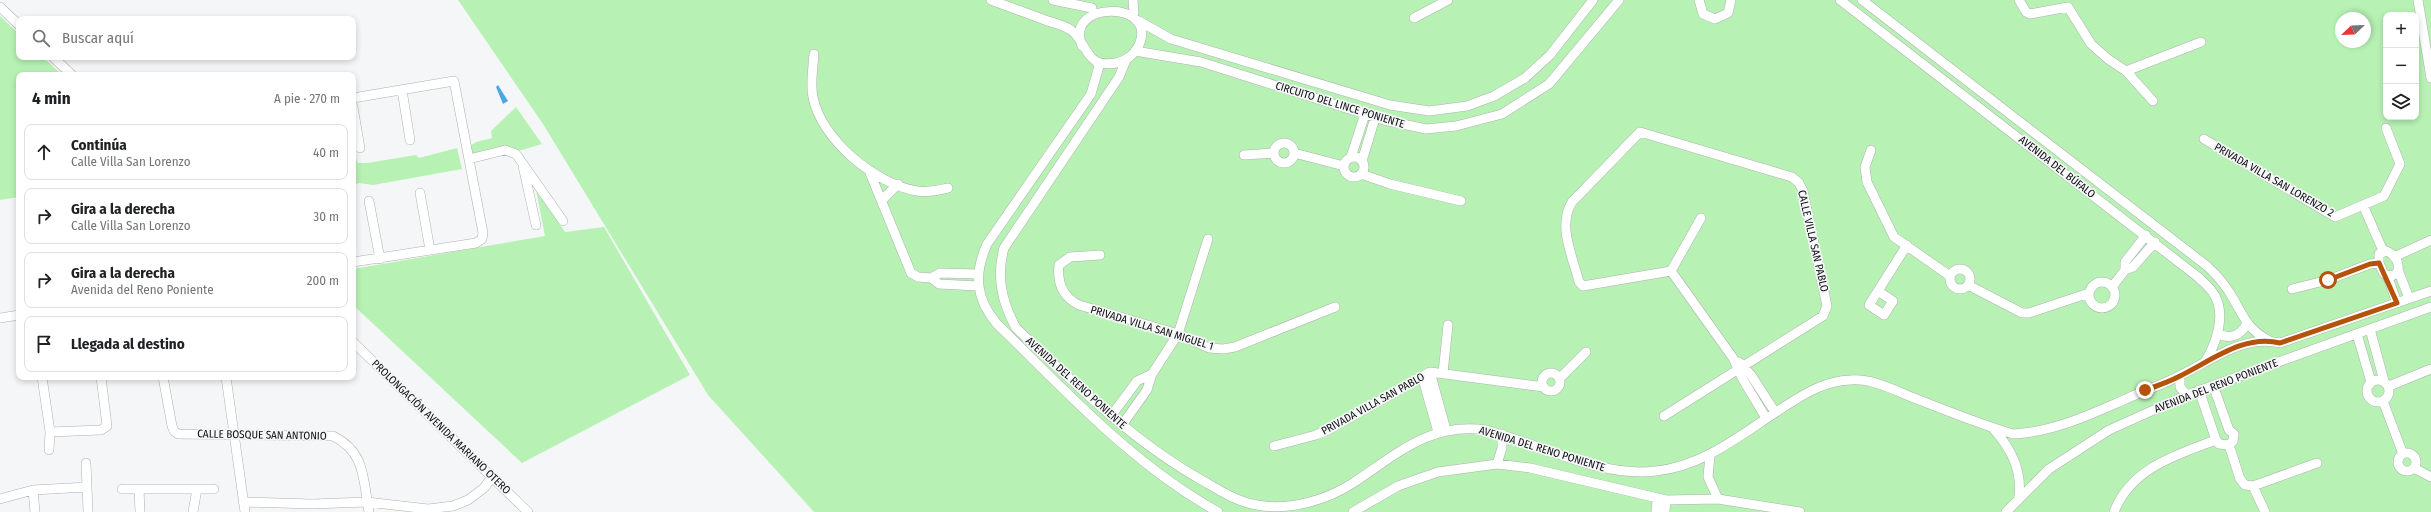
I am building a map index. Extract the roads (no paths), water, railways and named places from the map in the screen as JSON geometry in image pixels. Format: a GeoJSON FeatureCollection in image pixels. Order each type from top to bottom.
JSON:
{"type":"FeatureCollection","features":[{"type":"Feature","properties":{"kind":"street"},"geometry":{"type":"LineString","coordinates":[[991,0],[1066,28],[1075,34],[1082,46],[1096,61],[1111,64],[1126,60],[1135,51],[1141,34],[1133,0]]}},
{"type":"Feature","properties":{"kind":"street"},"geometry":{"type":"LineString","coordinates":[[1053,0],[1092,8]]}},
{"type":"Feature","properties":{"kind":"street"},"geometry":{"type":"LineString","coordinates":[[1414,18],[1448,0]]}},
{"type":"Feature","properties":{"kind":"street","name":"CIRCUITO DEL LINCE PONIENTE"},"geometry":{"type":"LineString","coordinates":[[1136,17],[1171,39],[1390,105],[1429,111],[1468,106],[1494,96],[1525,78],[1550,55],[1593,0]]}},
{"type":"Feature","properties":{"kind":"street","name":"CIRCUITO DEL LINCE PONIENTE"},"geometry":{"type":"LineString","coordinates":[[1135,51],[1201,62],[1375,118],[1426,130],[1473,124],[1502,114],[1549,84],[1619,0]]}},
{"type":"Feature","properties":{"kind":"street"},"geometry":{"type":"LineString","coordinates":[[1699,0],[1703,14],[1715,19],[1728,14],[1731,0]]}},
{"type":"Feature","properties":{"kind":"street","name":"AVENIDA DEL BÚFALO"},"geometry":{"type":"LineString","coordinates":[[1840,0],[2146,235],[2198,277],[2215,295],[2220,309],[2217,333],[2212,351],[2205,362]]}},
{"type":"Feature","properties":{"kind":"street","name":"AVENIDA DEL BÚFALO"},"geometry":{"type":"LineString","coordinates":[[1862,0],[2207,266],[2220,279],[2247,323],[2255,333],[2268,340]]}},
{"type":"Feature","properties":{"kind":"street"},"geometry":{"type":"LineString","coordinates":[[2019,0],[2026,12],[2030,14],[2069,3],[2091,44],[2103,56],[2126,71],[2153,101]]}},
{"type":"Feature","properties":{"kind":"street"},"geometry":{"type":"LineString","coordinates":[[2418,0],[2431,78]]}},
{"type":"Feature","properties":{"kind":"street"},"geometry":{"type":"LineString","coordinates":[[1082,46],[1079,30],[1086,14],[1092,8],[1104,2],[1115,2],[1125,6],[1136,17]]}},
{"type":"Feature","properties":{"kind":"street"},"geometry":{"type":"LineString","coordinates":[[0,6],[16,22]]}},
{"type":"Feature","properties":{"kind":"street"},"geometry":{"type":"LineString","coordinates":[[2126,71],[2201,42]]}},
{"type":"Feature","properties":{"kind":"street"},"geometry":{"type":"LineString","coordinates":[[814,54],[812,87],[819,117],[832,136],[870,173],[909,270],[918,277],[931,278],[939,284],[978,286]]}},
{"type":"Feature","properties":{"kind":"street"},"geometry":{"type":"LineString","coordinates":[[56,60],[69,72]]}},
{"type":"Feature","properties":{"kind":"street","name":"AVENIDA DEL RENO PONIENTE"},"geometry":{"type":"LineString","coordinates":[[1126,60],[1118,77],[1021,220],[1004,248],[1000,263],[1002,294],[1006,309],[1016,328],[1111,416],[1185,471],[1228,495],[1257,505],[1283,507],[1334,493],[1415,443],[1442,431],[1472,428],[1502,434],[1601,467],[1622,471],[1655,471],[1683,466],[1710,455],[1775,412],[1818,386],[1850,380],[1863,380],[2013,434],[2037,433],[2070,423],[2180,376],[2239,346],[2268,340],[2280,343],[2431,291]]}},
{"type":"Feature","properties":{"kind":"street","name":"AVENIDA DEL RENO PONIENTE"},"geometry":{"type":"LineString","coordinates":[[1096,61],[1099,66],[1091,94],[987,244],[982,256],[978,286],[984,306],[997,324],[1101,426],[1166,480],[1218,512]]}},
{"type":"Feature","properties":{"kind":"street"},"geometry":{"type":"LineString","coordinates":[[356,98],[454,81],[483,233],[482,239],[476,243],[356,262]]}},
{"type":"Feature","properties":{"kind":"street"},"geometry":{"type":"LineString","coordinates":[[1962,93],[1969,83]]}},
{"type":"Feature","properties":{"kind":"street"},"geometry":{"type":"LineString","coordinates":[[402,90],[410,140]]}},
{"type":"Feature","properties":{"kind":"street"},"geometry":{"type":"LineString","coordinates":[[1351,157],[1364,114]]}},
{"type":"Feature","properties":{"kind":"street"},"geometry":{"type":"LineString","coordinates":[[1362,161],[1358,158],[1351,157],[1346,160],[1344,166],[1348,176],[1355,177],[1361,174],[1364,166],[1362,161],[1375,118]]}},
{"type":"Feature","properties":{"kind":"street"},"geometry":{"type":"LineString","coordinates":[[356,125],[360,148]]}},
{"type":"Feature","properties":{"kind":"street","name":"PRIVADA VILLA SAN LORENZO 2"},"geometry":{"type":"LineString","coordinates":[[2204,139],[2335,217],[2384,196],[2400,164],[2386,128]]}},
{"type":"Feature","properties":{"kind":"street","name":"CALLE VILLA SAN PABLO"},"geometry":{"type":"LineString","coordinates":[[1671,271],[1583,286],[1579,282],[1565,227],[1565,215],[1572,202],[1640,132],[1792,177],[1799,183],[1803,191],[1826,301],[1826,311],[1822,316],[1740,367]]}},
{"type":"Feature","properties":{"kind":"street"},"geometry":{"type":"LineString","coordinates":[[1294,152],[1290,160],[1283,162],[1276,158],[1274,152],[1278,145],[1285,143],[1290,145],[1294,152],[1344,166]]}},
{"type":"Feature","properties":{"kind":"street"},"geometry":{"type":"LineString","coordinates":[[469,159],[505,150],[516,154],[563,221]]}},
{"type":"Feature","properties":{"kind":"street"},"geometry":{"type":"LineString","coordinates":[[1871,150],[1865,166],[1867,182],[1894,237],[1950,276],[1952,285],[1955,288],[1965,288],[1968,285],[1970,275],[1962,269],[1953,271],[1950,276]]}},
{"type":"Feature","properties":{"kind":"street"},"geometry":{"type":"LineString","coordinates":[[1244,155],[1274,152]]}},
{"type":"Feature","properties":{"kind":"street"},"geometry":{"type":"LineString","coordinates":[[522,161],[536,225]]}},
{"type":"Feature","properties":{"kind":"street"},"geometry":{"type":"LineString","coordinates":[[870,173],[919,192],[948,188]]}},
{"type":"Feature","properties":{"kind":"street"},"geometry":{"type":"LineString","coordinates":[[1361,174],[1390,184],[1461,201]]}},
{"type":"Feature","properties":{"kind":"street"},"geometry":{"type":"LineString","coordinates":[[882,200],[898,184]]}},
{"type":"Feature","properties":{"kind":"street"},"geometry":{"type":"LineString","coordinates":[[420,193],[430,250]]}},
{"type":"Feature","properties":{"kind":"street"},"geometry":{"type":"LineString","coordinates":[[369,201],[380,259]]}},
{"type":"Feature","properties":{"kind":"street"},"geometry":{"type":"LineString","coordinates":[[2363,205],[2383,251]]}},
{"type":"Feature","properties":{"kind":"street"},"geometry":{"type":"LineString","coordinates":[[1701,218],[1671,271],[1733,358],[1775,412]]}},
{"type":"Feature","properties":{"kind":"street"},"geometry":{"type":"LineString","coordinates":[[2112,287],[2125,270],[2125,262],[2146,235]]}},
{"type":"Feature","properties":{"kind":"street"},"geometry":{"type":"LineString","coordinates":[[1122,424],[1147,390],[1152,374],[1178,334],[1208,239]]}},
{"type":"Feature","properties":{"kind":"street"},"geometry":{"type":"LineString","coordinates":[[2394,257],[2431,240]]}},
{"type":"Feature","properties":{"kind":"street"},"geometry":{"type":"LineString","coordinates":[[2125,270],[2133,268],[2154,242]]}},
{"type":"Feature","properties":{"kind":"street"},"geometry":{"type":"LineString","coordinates":[[1878,291],[1907,245]]}},
{"type":"Feature","properties":{"kind":"street"},"geometry":{"type":"LineString","coordinates":[[2383,251],[2388,251],[2394,257],[2409,298]]}},
{"type":"Feature","properties":{"kind":"street"},"geometry":{"type":"LineString","coordinates":[[2383,251],[2378,257],[2379,263],[2397,303]]}},
{"type":"Feature","properties":{"kind":"street","name":"PRIVADA VILLA SAN MIGUEL 1"},"geometry":{"type":"LineString","coordinates":[[1100,255],[1070,257],[1059,265],[1060,286],[1068,298],[1079,305],[1178,334],[1209,348],[1224,350],[1335,307]]}},
{"type":"Feature","properties":{"kind":"street"},"geometry":{"type":"LineString","coordinates":[[2292,289],[2328,280],[2370,264],[2379,263]]}},
{"type":"Feature","properties":{"kind":"street"},"geometry":{"type":"LineString","coordinates":[[2386,276],[2392,276],[2398,270]]}},
{"type":"Feature","properties":{"kind":"street"},"geometry":{"type":"LineString","coordinates":[[931,278],[940,273],[979,274]]}},
{"type":"Feature","properties":{"kind":"street"},"geometry":{"type":"LineString","coordinates":[[1968,285],[2022,313],[2029,313],[2089,293],[2095,284],[2100,282],[2105,282],[2112,287],[2114,299],[2107,307],[2096,306],[2090,298],[2089,293]]}},
{"type":"Feature","properties":{"kind":"street","name":"AVENIDA DEL RENO PONIENTE"},"geometry":{"type":"LineString","coordinates":[[2006,512],[2019,497],[2049,469],[2076,450],[2109,430],[2187,394],[2431,307]]}},
{"type":"Feature","properties":{"kind":"street"},"geometry":{"type":"LineString","coordinates":[[0,318],[16,315]]}},
{"type":"Feature","properties":{"kind":"street"},"geometry":{"type":"LineString","coordinates":[[2217,333],[2225,336],[2234,336],[2242,331],[2247,323]]}},
{"type":"Feature","properties":{"kind":"street"},"geometry":{"type":"LineString","coordinates":[[1443,373],[1448,325]]}},
{"type":"Feature","properties":{"kind":"street"},"geometry":{"type":"LineString","coordinates":[[2370,329],[2389,395],[2383,402]]}},
{"type":"Feature","properties":{"kind":"street"},"geometry":{"type":"LineString","coordinates":[[2357,334],[2371,382]]}},
{"type":"Feature","properties":{"kind":"street"},"geometry":{"type":"LineString","coordinates":[[2280,343],[2287,350],[2285,359]]}},
{"type":"Feature","properties":{"kind":"street","name":"PROLONGACIÓN AVENIDA MARIANO OTERO"},"geometry":{"type":"LineString","coordinates":[[356,345],[528,512]]}},
{"type":"Feature","properties":{"kind":"street","name":"PRIVADA VILLA SAN PABLO"},"geometry":{"type":"LineString","coordinates":[[1274,446],[1316,435],[1330,429],[1426,374],[1443,373],[1544,387],[1548,391],[1556,390],[1561,384],[1560,378],[1586,352]]}},
{"type":"Feature","properties":{"kind":"street"},"geometry":{"type":"LineString","coordinates":[[1664,416],[1740,367]]}},
{"type":"Feature","properties":{"kind":"street"},"geometry":{"type":"LineString","coordinates":[[1740,367],[1766,418]]}},
{"type":"Feature","properties":{"kind":"street"},"geometry":{"type":"LineString","coordinates":[[2386,384],[2431,369]]}},
{"type":"Feature","properties":{"kind":"street"},"geometry":{"type":"LineString","coordinates":[[1111,416],[1137,381],[1152,374]]}},
{"type":"Feature","properties":{"kind":"street"},"geometry":{"type":"LineString","coordinates":[[1426,374],[1442,431]]}},
{"type":"Feature","properties":{"kind":"street"},"geometry":{"type":"LineString","coordinates":[[2180,376],[2180,387],[2187,394]]}},
{"type":"Feature","properties":{"kind":"street"},"geometry":{"type":"LineString","coordinates":[[2383,402],[2373,401],[2368,397],[2367,387],[2371,382],[2379,379],[2386,384]]}},
{"type":"Feature","properties":{"kind":"street"},"geometry":{"type":"LineString","coordinates":[[42,380],[50,432],[49,450]]}},
{"type":"Feature","properties":{"kind":"street"},"geometry":{"type":"LineString","coordinates":[[50,432],[102,430],[107,426],[101,380]]}},
{"type":"Feature","properties":{"kind":"street","name":"CALLE BOSQUE SAN ANTONIO"},"geometry":{"type":"LineString","coordinates":[[164,380],[174,431],[178,434],[333,436],[344,441],[358,457],[363,473],[368,512]]}},
{"type":"Feature","properties":{"kind":"street"},"geometry":{"type":"LineString","coordinates":[[226,380],[245,512]]}},
{"type":"Feature","properties":{"kind":"street"},"geometry":{"type":"LineString","coordinates":[[2213,385],[2229,430],[2234,434],[2233,440],[2229,445]]}},
{"type":"Feature","properties":{"kind":"street"},"geometry":{"type":"LineString","coordinates":[[2199,390],[2216,440],[2219,444],[2229,445]]}},
{"type":"Feature","properties":{"kind":"street"},"geometry":{"type":"LineString","coordinates":[[2383,402],[2403,454]]}},
{"type":"Feature","properties":{"kind":"street"},"geometry":{"type":"LineString","coordinates":[[1993,428],[2011,452],[2016,464],[2020,476],[2019,497]]}},
{"type":"Feature","properties":{"kind":"street"},"geometry":{"type":"LineString","coordinates":[[1497,464],[1502,448],[1502,434]]}},
{"type":"Feature","properties":{"kind":"street"},"geometry":{"type":"LineString","coordinates":[[2114,512],[2120,497],[2148,468],[2162,460],[2216,440]]}},
{"type":"Feature","properties":{"kind":"street"},"geometry":{"type":"LineString","coordinates":[[2229,445],[2240,479],[2245,485],[2252,486],[2317,463]]}},
{"type":"Feature","properties":{"kind":"street"},"geometry":{"type":"LineString","coordinates":[[2414,468],[2415,458],[2411,454],[2403,454],[2399,458],[2399,466],[2406,471],[2414,468],[2431,477]]}},
{"type":"Feature","properties":{"kind":"street"},"geometry":{"type":"LineString","coordinates":[[1710,455],[1708,477],[1718,500]]}},
{"type":"Feature","properties":{"kind":"street"},"geometry":{"type":"LineString","coordinates":[[86,463],[88,512]]}},
{"type":"Feature","properties":{"kind":"street","name":"AVENIDA DEL RENO PONIENTE"},"geometry":{"type":"LineString","coordinates":[[1353,512],[1398,486],[1431,475],[1497,464],[1530,468],[1661,499],[1718,500],[1800,512]]}},
{"type":"Feature","properties":{"kind":"street"},"geometry":{"type":"LineString","coordinates":[[243,502],[313,508],[367,502],[428,511],[453,506],[468,500],[484,488],[492,477]]}},
{"type":"Feature","properties":{"kind":"street"},"geometry":{"type":"LineString","coordinates":[[2252,486],[2265,512]]}},
{"type":"Feature","properties":{"kind":"street"},"geometry":{"type":"LineString","coordinates":[[0,499],[34,490],[87,488]]}},
{"type":"Feature","properties":{"kind":"street"},"geometry":{"type":"LineString","coordinates":[[122,489],[214,489]]}},
{"type":"Feature","properties":{"kind":"street"},"geometry":{"type":"LineString","coordinates":[[139,489],[140,512]]}},
{"type":"Feature","properties":{"kind":"street"},"geometry":{"type":"LineString","coordinates":[[193,512],[197,489]]}},
{"type":"Feature","properties":{"kind":"street"},"geometry":{"type":"LineString","coordinates":[[34,490],[35,512]]}},
{"type":"Feature","properties":{"kind":"street"},"geometry":{"type":"LineString","coordinates":[[1656,512],[1661,499]]}},
{"type":"Feature","properties":{"kind":"street"},"geometry":{"type":"LineString","coordinates":[[1661,499],[1665,512]]}},
{"type":"Feature","properties":{"kind":"water"},"geometry":{"type":"Polygon","coordinates":[[[498,85],[508,101],[503,104],[496,87],[498,85]]]}}]}
